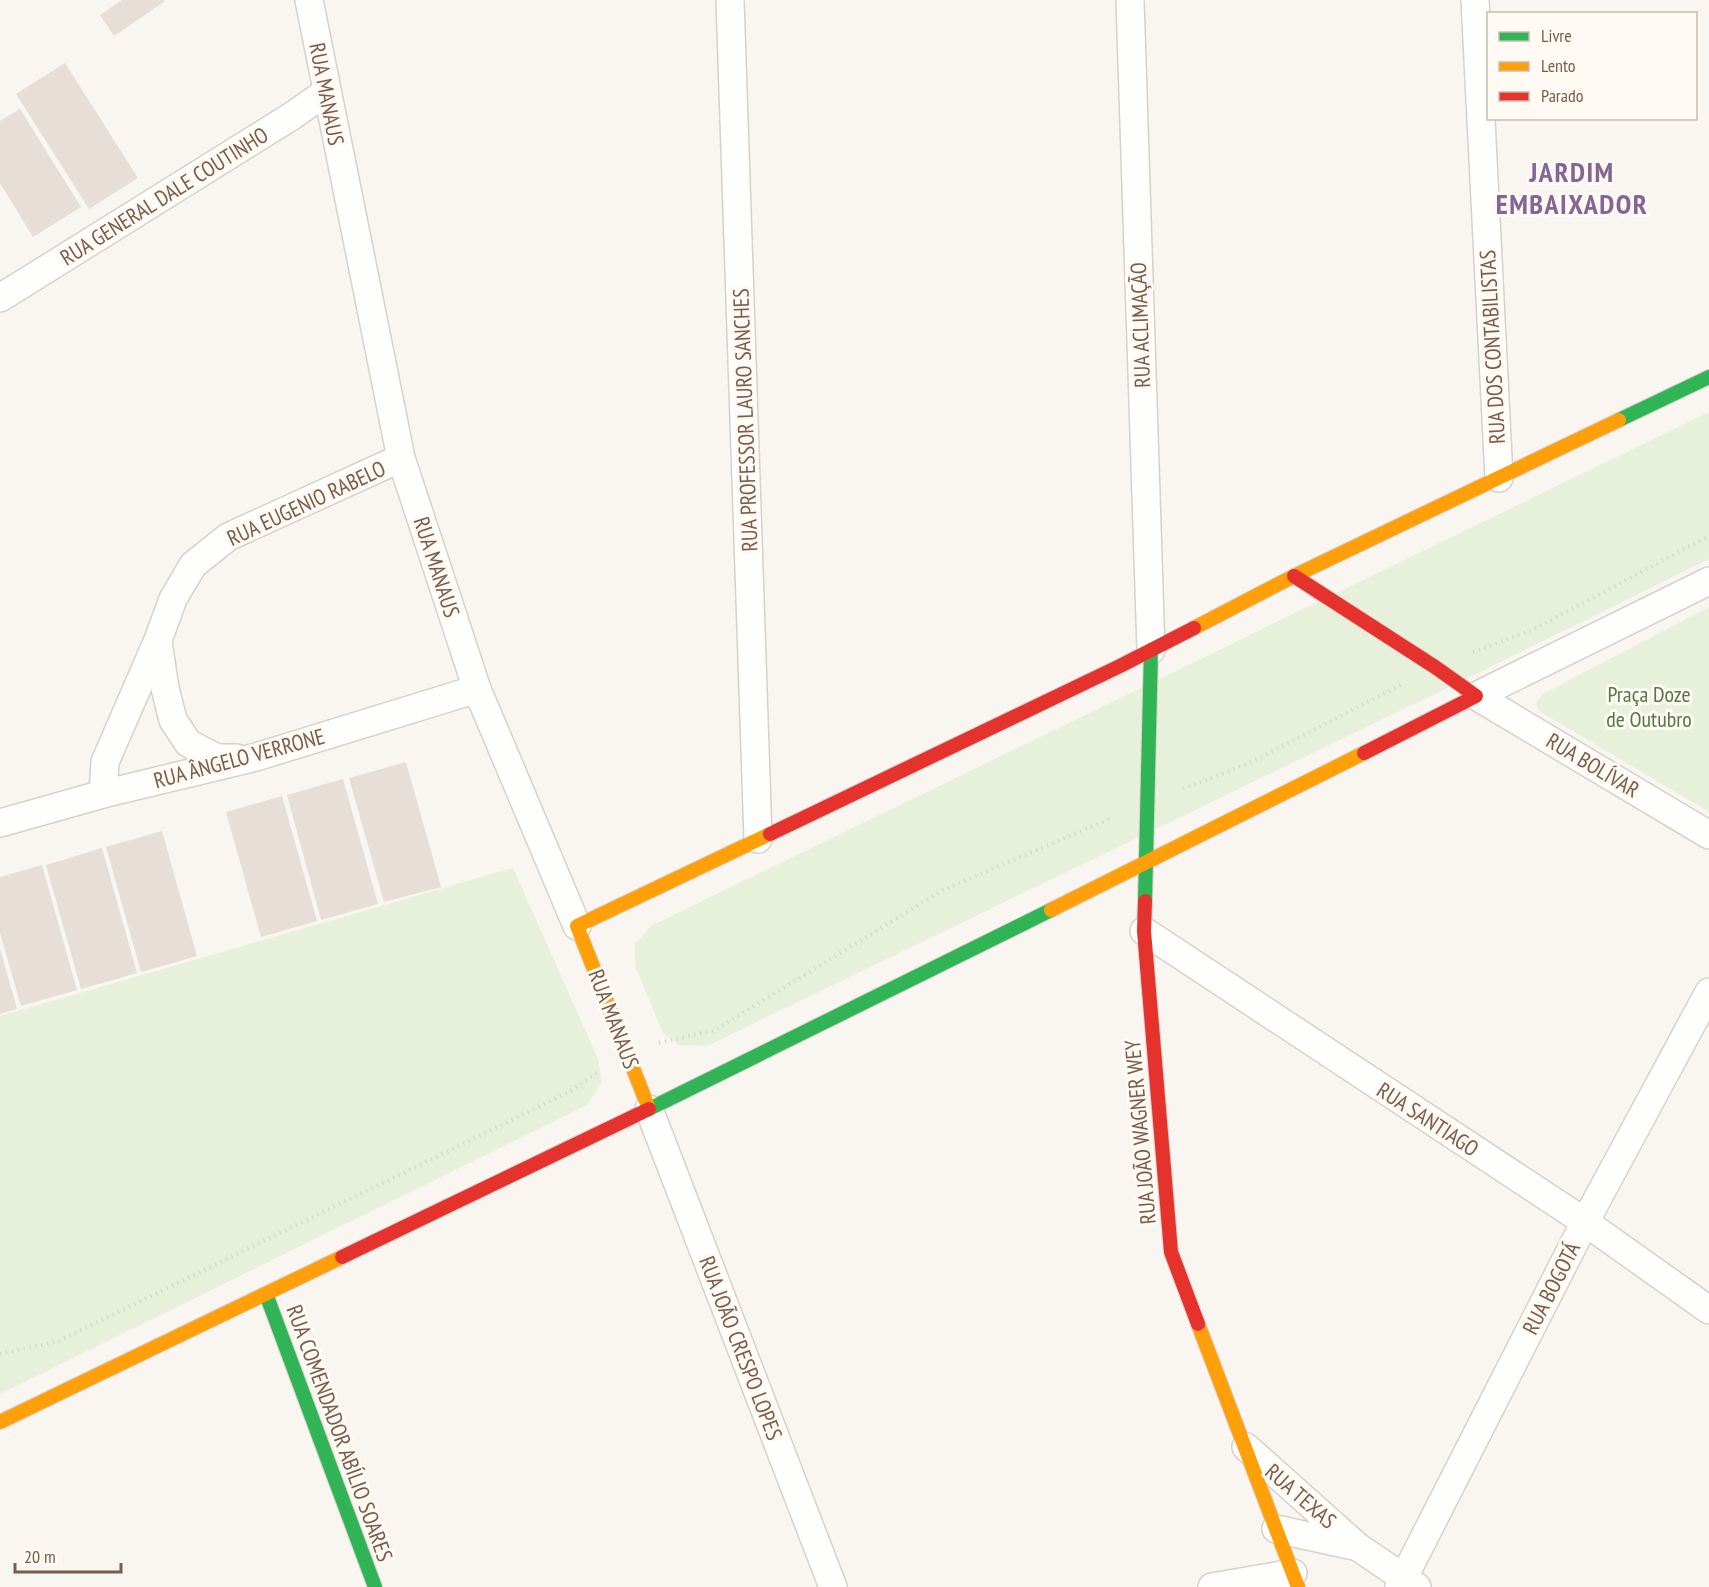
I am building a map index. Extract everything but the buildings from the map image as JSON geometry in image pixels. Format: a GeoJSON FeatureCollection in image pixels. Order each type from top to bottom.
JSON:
{"type":"FeatureCollection","features":[{"type":"Feature","properties":{"kind":"street","name":"RUA MANAUS"},"geometry":{"type":"LineString","coordinates":[[309,0],[401,458],[477,689],[577,926],[648,1109]]}},
{"type":"Feature","properties":{"kind":"street","name":"RUA PROFESSOR LAURO SANCHES"},"geometry":{"type":"LineString","coordinates":[[730,0],[758,839]]}},
{"type":"Feature","properties":{"kind":"street","name":"RUA ACLIMAÇÃO"},"geometry":{"type":"LineString","coordinates":[[1130,0],[1151,650]]}},
{"type":"Feature","properties":{"kind":"street","name":"RUA DOS CONTABILISTAS"},"geometry":{"type":"LineString","coordinates":[[1475,0],[1499,478]]}},
{"type":"Feature","properties":{"kind":"street","name":"RUA GENERAL DALE COUTINHO"},"geometry":{"type":"LineString","coordinates":[[0,298],[327,93]]}},
{"type":"Feature","properties":{"kind":"street"},"geometry":{"type":"LineString","coordinates":[[577,926],[1151,650],[1294,576],[1709,376]]}},
{"type":"Feature","properties":{"kind":"street","name":"RUA EUGENIO RABELO"},"geometry":{"type":"LineString","coordinates":[[103,794],[105,762],[173,600],[193,565],[228,537],[401,458]]}},
{"type":"Feature","properties":{"kind":"street"},"geometry":{"type":"LineString","coordinates":[[1294,576],[1476,696]]}},
{"type":"Feature","properties":{"kind":"street"},"geometry":{"type":"LineString","coordinates":[[0,1422],[648,1109],[1709,581]]}},
{"type":"Feature","properties":{"kind":"street","name":"RUA EUGENIO RABELO"},"geometry":{"type":"LineString","coordinates":[[158,640],[165,688],[173,720],[188,743],[217,758],[256,757]]}},
{"type":"Feature","properties":{"kind":"street","name":"RUA JOÃO WAGNER WEY"},"geometry":{"type":"LineString","coordinates":[[1151,650],[1144,931],[1171,1251],[1296,1580]]}},
{"type":"Feature","properties":{"kind":"street","name":"RUA ÂNGELO VERRONE"},"geometry":{"type":"LineString","coordinates":[[0,823],[103,794],[256,757],[477,689]]}},
{"type":"Feature","properties":{"kind":"street","name":"RUA BOLÍVAR"},"geometry":{"type":"LineString","coordinates":[[1476,696],[1709,834]]}},
{"type":"Feature","properties":{"kind":"street","name":"RUA SANTIAGO"},"geometry":{"type":"LineString","coordinates":[[1144,931],[1585,1222],[1709,1310]]}},
{"type":"Feature","properties":{"kind":"street","name":"RUA BOGOTÁ"},"geometry":{"type":"LineString","coordinates":[[1407,1584],[1585,1222],[1709,992]]}},
{"type":"Feature","properties":{"kind":"street","name":"RUA JOÃO CRESPO LOPES"},"geometry":{"type":"LineString","coordinates":[[648,1109],[834,1587]]}},
{"type":"Feature","properties":{"kind":"street","name":"RUA COMENDADOR ABÍLIO SOARES"},"geometry":{"type":"LineString","coordinates":[[266,1294],[375,1587]]}},
{"type":"Feature","properties":{"kind":"street","name":"RUA TEXAS"},"geometry":{"type":"LineString","coordinates":[[1244,1445],[1358,1547],[1407,1584]]}},
{"type":"Feature","properties":{"kind":"street","name":"RUA TEXAS"},"geometry":{"type":"LineString","coordinates":[[1276,1529],[1358,1547]]}},
{"type":"Feature","properties":{"kind":"street"},"geometry":{"type":"LineString","coordinates":[[1212,1587],[1296,1580]]}},
{"type":"Feature","properties":{"kind":"path"},"geometry":{"type":"LineString","coordinates":[[0,1354],[59,1341],[569,1092],[627,1051],[715,1030],[943,890],[1147,803],[1249,763],[1435,667],[1532,630],[1709,537]]}},
{"type":"Feature","properties":{"kind":"green space"},"geometry":{"type":"Polygon","coordinates":[[[1709,412],[1709,559],[707,1046],[679,1045],[663,1033],[635,966],[635,944],[651,926],[1709,412]]]}},
{"type":"Feature","properties":{"kind":"green space","name":"Praça Doze de Outubro"},"geometry":{"type":"Polygon","coordinates":[[[1709,607],[1709,812],[1539,711],[1536,703],[1543,694],[1709,607]]]}},
{"type":"Feature","properties":{"kind":"green space"},"geometry":{"type":"Polygon","coordinates":[[[513,868],[598,1059],[602,1083],[587,1105],[0,1394],[0,1016],[513,868]]]}},
{"type":"Feature","properties":{"kind":"traffic: fast"},"geometry":{"type":"LineString","coordinates":[[1619,420],[1709,377]]}},
{"type":"Feature","properties":{"kind":"traffic: fast"},"geometry":{"type":"LineString","coordinates":[[1145,901],[1151,650]]}},
{"type":"Feature","properties":{"kind":"traffic: fast"},"geometry":{"type":"LineString","coordinates":[[649,1109],[1051,910]]}},
{"type":"Feature","properties":{"kind":"traffic: fast"},"geometry":{"type":"LineString","coordinates":[[266,1294],[375,1587]]}},
{"type":"Feature","properties":{"kind":"traffic: slow"},"geometry":{"type":"LineString","coordinates":[[1194,628],[1294,576],[1619,420]]}},
{"type":"Feature","properties":{"kind":"traffic: slow"},"geometry":{"type":"LineString","coordinates":[[1051,910],[1364,753]]}},
{"type":"Feature","properties":{"kind":"traffic: slow"},"geometry":{"type":"LineString","coordinates":[[649,1109],[577,926],[770,834]]}},
{"type":"Feature","properties":{"kind":"traffic: slow"},"geometry":{"type":"LineString","coordinates":[[0,1422],[342,1257]]}},
{"type":"Feature","properties":{"kind":"traffic: slow"},"geometry":{"type":"LineString","coordinates":[[1198,1324],[1298,1587]]}},
{"type":"Feature","properties":{"kind":"traffic: jam"},"geometry":{"type":"LineString","coordinates":[[1294,576],[1476,696],[1364,753]]}},
{"type":"Feature","properties":{"kind":"traffic: jam"},"geometry":{"type":"LineString","coordinates":[[770,834],[1120,666],[1194,628]]}},
{"type":"Feature","properties":{"kind":"traffic: jam"},"geometry":{"type":"LineString","coordinates":[[1145,901],[1144,931],[1171,1252],[1198,1324]]}},
{"type":"Feature","properties":{"kind":"traffic: jam"},"geometry":{"type":"LineString","coordinates":[[342,1257],[649,1109]]}},
{"type":"Feature","properties":{"kind":"district","name":"JARDIM EMBAIXADOR"},"geometry":{"type":"Point","coordinates":[1572,188]}}]}
